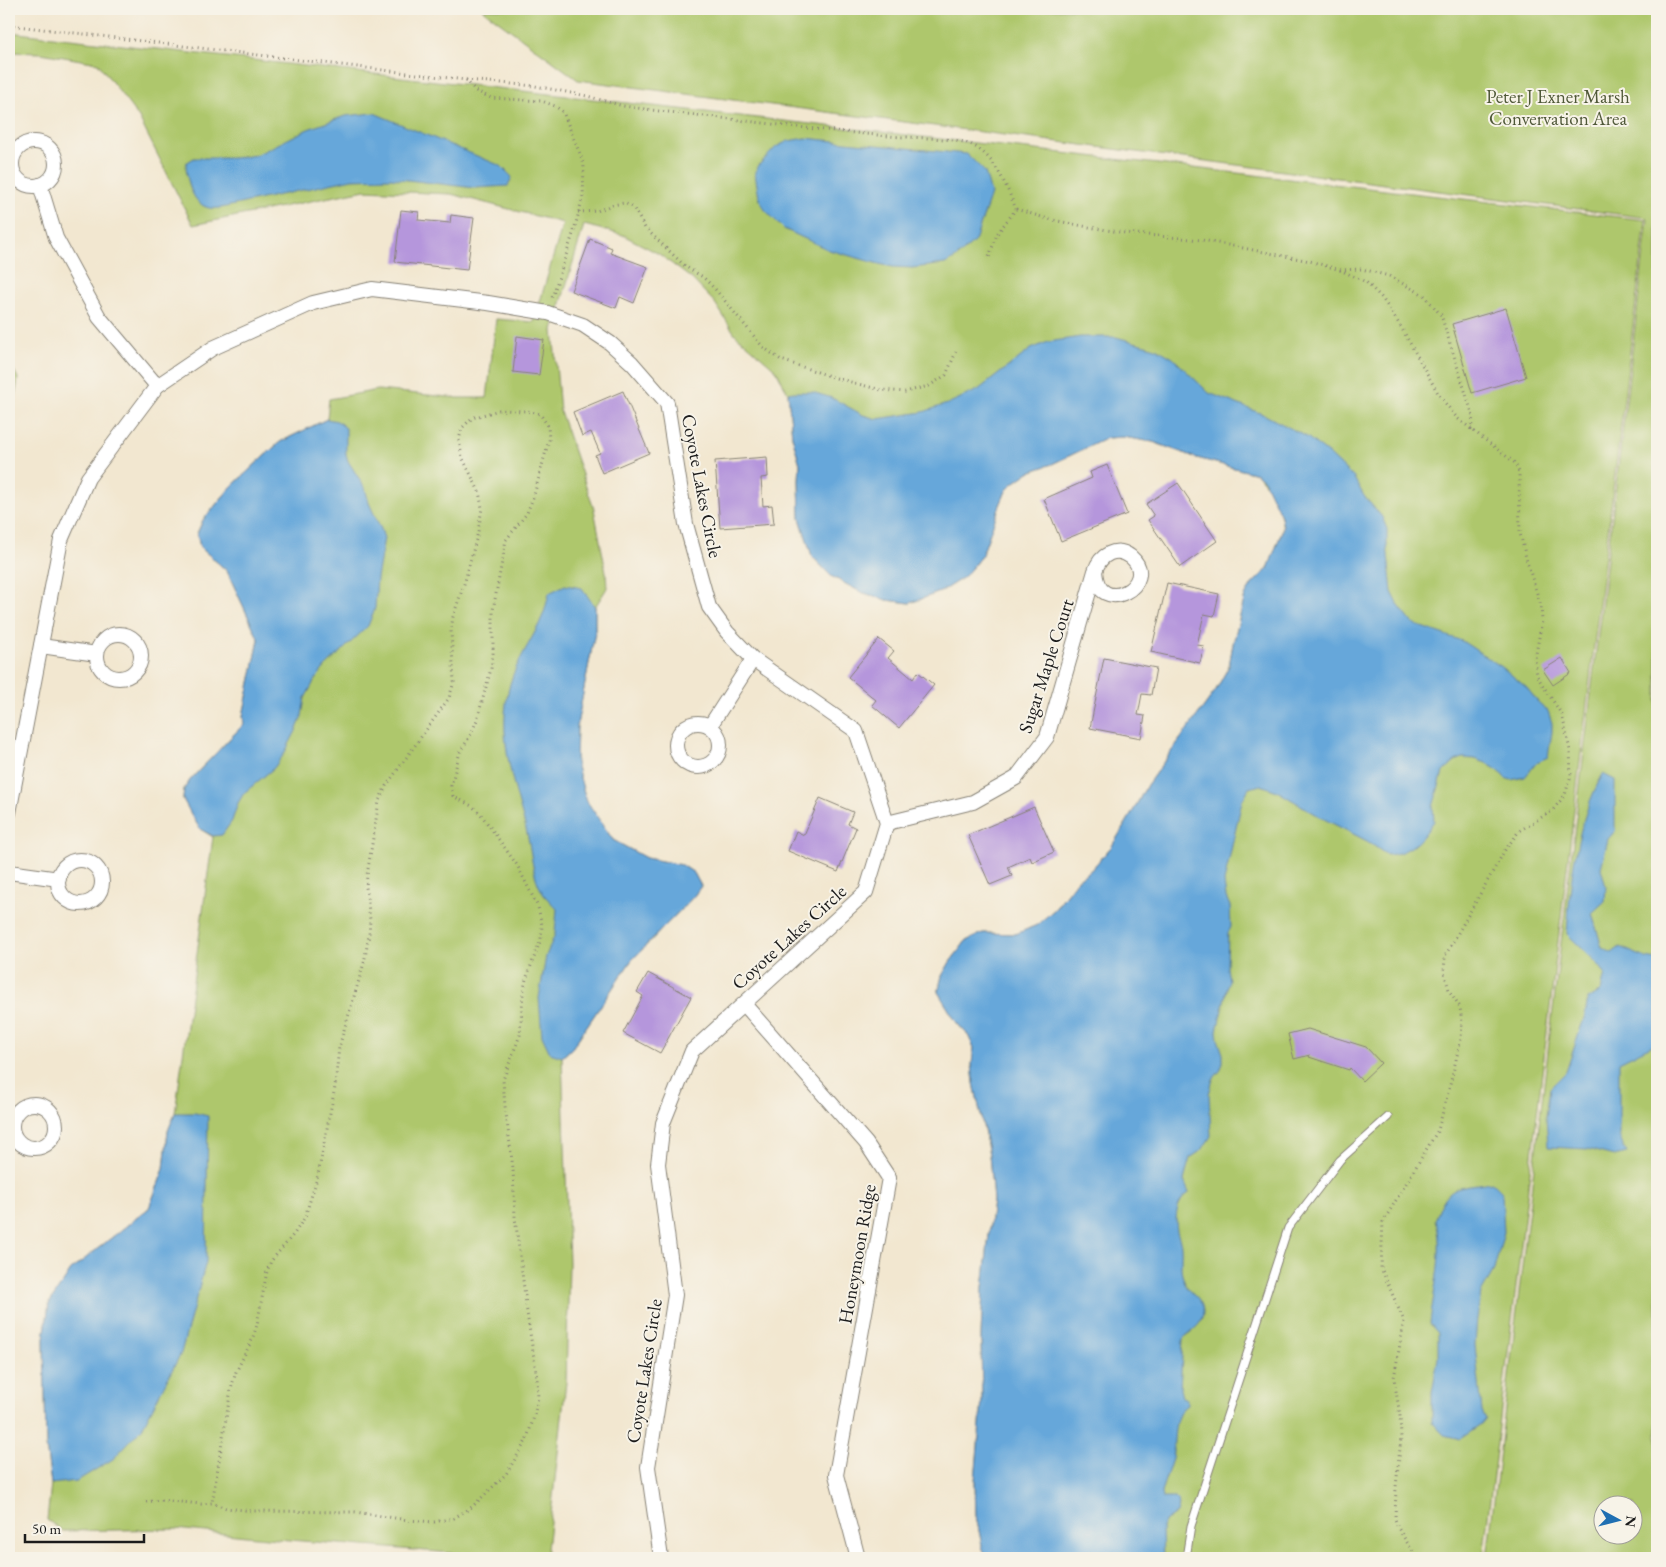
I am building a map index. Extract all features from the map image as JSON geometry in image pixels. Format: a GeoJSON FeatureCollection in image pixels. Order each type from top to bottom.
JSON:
{"type":"FeatureCollection","features":[{"type":"Feature","properties":{"kind":"street"},"geometry":{"type":"LineString","coordinates":[[32,142],[46,145],[55,156],[56,164],[52,177],[40,185],[33,186],[26,184],[15,175],[12,161],[20,147],[32,142]]}},
{"type":"Feature","properties":{"kind":"street"},"geometry":{"type":"LineString","coordinates":[[40,185],[56,238],[99,317],[157,386]]}},
{"type":"Feature","properties":{"kind":"street","name":"Coyote Lakes Circle"},"geometry":{"type":"LineString","coordinates":[[9,812],[61,540],[88,478],[157,386],[213,348],[313,303],[372,289],[488,303],[539,312],[583,325],[610,343],[632,363],[667,403],[686,524],[709,607],[727,632],[753,659],[856,730],[887,823],[866,892],[692,1050],[663,1123],[658,1164],[675,1295],[648,1467],[661,1558]]}},
{"type":"Feature","properties":{"kind":"street","name":"Sugar Maple Court"},"geometry":{"type":"LineString","coordinates":[[887,823],[973,802],[1016,778],[1047,737],[1095,571]]}},
{"type":"Feature","properties":{"kind":"street"},"geometry":{"type":"LineString","coordinates":[[41,646],[97,654]]}},
{"type":"Feature","properties":{"kind":"street"},"geometry":{"type":"LineString","coordinates":[[710,726],[753,659]]}},
{"type":"Feature","properties":{"kind":"street"},"geometry":{"type":"LineString","coordinates":[[9,872],[59,879]]}},
{"type":"Feature","properties":{"kind":"street","name":"Honeymoon Ridge"},"geometry":{"type":"LineString","coordinates":[[744,1004],[866,1144],[889,1178],[836,1476],[858,1558]]}},
{"type":"Feature","properties":{"kind":"lane"},"geometry":{"type":"LineString","coordinates":[[1186,1558],[1191,1526],[1288,1228],[1340,1160],[1388,1117]]}},
{"type":"Feature","properties":{"kind":"path"},"geometry":{"type":"LineString","coordinates":[[9,25],[466,80],[535,86],[587,96],[623,106],[659,112],[888,136],[951,140],[971,144],[987,155],[999,173],[1016,209],[1091,227],[1125,233],[1202,240],[1310,261],[1340,270],[1366,282],[1382,298],[1401,327],[1439,395],[1457,418],[1516,463],[1520,532],[1541,606],[1542,621],[1535,660],[1537,676],[1562,715],[1570,750],[1571,775],[1565,795],[1552,811],[1519,831],[1505,850],[1445,956],[1444,972],[1450,990],[1460,1007],[1462,1022],[1461,1039],[1438,1130],[1383,1222],[1381,1268],[1404,1321],[1394,1378],[1400,1416],[1401,1438],[1394,1519],[1417,1558]]}},
{"type":"Feature","properties":{"kind":"path"},"geometry":{"type":"LineString","coordinates":[[466,80],[476,91],[491,98],[542,101],[555,106],[563,112],[584,164],[582,196],[550,304]]}},
{"type":"Feature","properties":{"kind":"path"},"geometry":{"type":"LineString","coordinates":[[9,136],[20,147]]}},
{"type":"Feature","properties":{"kind":"path"},"geometry":{"type":"LineString","coordinates":[[578,212],[597,210],[624,203],[632,207],[645,228],[686,267],[703,277],[764,348],[781,360],[881,390],[905,392],[929,386],[946,375],[956,352]]}},
{"type":"Feature","properties":{"kind":"path"},"geometry":{"type":"LineString","coordinates":[[988,260],[997,234],[1016,209]]}},
{"type":"Feature","properties":{"kind":"path"},"geometry":{"type":"LineString","coordinates":[[1340,270],[1362,269],[1389,276],[1424,295],[1441,315],[1473,416],[1471,430]]}},
{"type":"Feature","properties":{"kind":"path"},"geometry":{"type":"LineString","coordinates":[[146,1502],[160,1500],[201,1504],[212,1503],[226,1508],[252,1512],[355,1512],[434,1522],[454,1518],[472,1507],[506,1474],[526,1441],[538,1398],[537,1378],[515,1218],[513,1168],[503,1080],[520,1035],[526,978],[541,939],[542,925],[538,907],[516,865],[480,813],[472,806],[452,796],[450,786],[460,752],[477,720],[491,669],[493,610],[506,540],[527,513],[534,495],[549,440],[548,426],[540,414],[499,410],[472,418],[462,428],[459,440],[462,457],[479,491],[482,508],[470,563],[453,616],[451,631],[454,682],[449,698],[396,771],[379,801],[366,887],[370,920],[369,935],[364,963],[339,1047],[335,1087],[318,1175],[305,1217],[271,1261],[267,1271],[257,1326],[236,1372],[231,1388],[212,1503]]}},
{"type":"Feature","properties":{"kind":"green space","name":"Peter J Exner Marsh Convervation Area"},"geometry":{"type":"Polygon","coordinates":[[[482,9],[1657,9],[1657,1558],[1487,1558],[1648,218],[578,80],[482,9]]]}},
{"type":"Feature","properties":{"kind":"green space"},"geometry":{"type":"Polygon","coordinates":[[[9,32],[1646,220],[1483,1558],[987,1558],[983,1550],[976,1516],[975,1481],[982,1401],[981,1337],[983,1288],[993,1200],[989,1154],[974,1083],[972,1064],[974,1048],[968,1035],[957,1023],[938,992],[942,976],[966,941],[983,933],[1016,934],[1037,925],[1055,909],[1077,880],[1091,870],[1112,846],[1147,785],[1216,690],[1229,666],[1245,596],[1253,583],[1268,569],[1282,531],[1281,517],[1266,485],[1257,474],[1197,458],[1153,442],[1123,437],[1107,438],[1052,464],[1029,472],[1012,484],[1006,491],[1000,505],[982,555],[964,577],[940,592],[910,603],[887,600],[861,592],[831,576],[812,556],[800,518],[800,464],[792,436],[788,393],[776,370],[735,334],[715,303],[692,279],[659,254],[623,235],[584,225],[553,330],[560,411],[594,509],[606,572],[607,588],[595,607],[595,632],[577,724],[576,763],[586,800],[613,840],[646,858],[682,865],[694,873],[701,886],[694,896],[631,961],[572,1048],[562,1057],[569,1263],[566,1382],[546,1558],[514,1558],[175,1529],[63,1531],[47,1520],[51,1484],[46,1445],[44,1339],[49,1304],[71,1270],[149,1208],[164,1169],[168,1131],[175,1113],[213,837],[200,829],[183,799],[184,789],[191,779],[244,724],[243,716],[259,640],[227,571],[200,547],[197,533],[203,520],[231,487],[280,442],[327,419],[329,399],[378,390],[458,398],[487,398],[496,319],[534,322],[563,223],[451,194],[365,190],[193,225],[139,118],[98,63],[41,53],[9,52],[9,32]]]}},
{"type":"Feature","properties":{"kind":"green space"},"geometry":{"type":"Polygon","coordinates":[[[9,361],[18,378],[12,421],[9,427],[9,361]]]}},
{"type":"Feature","properties":{"kind":"water"},"geometry":{"type":"Polygon","coordinates":[[[374,113],[501,166],[512,177],[508,186],[475,188],[391,178],[352,179],[221,208],[209,208],[194,196],[187,175],[186,163],[194,158],[234,158],[256,155],[308,129],[345,116],[374,113]]]}},
{"type":"Feature","properties":{"kind":"water"},"geometry":{"type":"Polygon","coordinates":[[[805,138],[967,154],[985,172],[991,194],[975,241],[956,258],[945,264],[912,268],[893,267],[829,250],[784,229],[765,210],[759,198],[755,173],[759,165],[776,147],[788,141],[805,138]]]}},
{"type":"Feature","properties":{"kind":"water"},"geometry":{"type":"Polygon","coordinates":[[[1080,337],[1116,337],[1156,348],[1173,358],[1209,393],[1265,415],[1307,437],[1329,454],[1354,478],[1364,496],[1382,517],[1387,529],[1392,592],[1399,606],[1413,624],[1462,641],[1502,667],[1527,688],[1548,711],[1552,723],[1552,732],[1548,757],[1537,762],[1525,777],[1511,780],[1505,778],[1499,771],[1475,759],[1463,758],[1455,761],[1443,772],[1433,807],[1434,821],[1415,844],[1403,852],[1395,854],[1387,855],[1367,841],[1324,819],[1277,791],[1261,785],[1249,788],[1242,801],[1224,882],[1226,897],[1230,906],[1231,927],[1228,933],[1227,968],[1229,980],[1217,1031],[1223,1054],[1223,1063],[1220,1071],[1213,1079],[1209,1094],[1211,1136],[1202,1150],[1190,1158],[1184,1181],[1189,1193],[1181,1201],[1176,1215],[1177,1231],[1181,1244],[1182,1277],[1189,1289],[1201,1302],[1203,1312],[1199,1324],[1183,1339],[1180,1389],[1182,1397],[1187,1399],[1187,1405],[1182,1409],[1177,1420],[1170,1467],[1161,1493],[1162,1498],[1178,1500],[1179,1505],[1177,1514],[1166,1520],[1162,1527],[1163,1558],[987,1558],[983,1550],[976,1516],[975,1481],[982,1401],[981,1337],[983,1288],[993,1200],[989,1154],[974,1083],[972,1064],[974,1048],[968,1035],[957,1023],[938,992],[942,976],[966,941],[983,933],[1016,934],[1037,925],[1055,909],[1077,880],[1091,870],[1112,846],[1147,785],[1216,690],[1229,666],[1245,596],[1253,583],[1268,569],[1283,526],[1281,516],[1264,480],[1257,474],[1197,458],[1153,442],[1123,437],[1107,438],[1052,464],[1029,472],[1012,484],[1006,491],[1000,505],[982,555],[964,577],[940,592],[910,603],[887,600],[861,592],[831,576],[812,556],[800,518],[800,464],[792,436],[788,393],[812,392],[832,398],[863,415],[877,419],[923,412],[978,390],[1031,349],[1048,342],[1080,337]]]}},
{"type":"Feature","properties":{"kind":"water"},"geometry":{"type":"Polygon","coordinates":[[[327,419],[337,421],[346,428],[346,454],[348,461],[365,488],[369,503],[384,538],[377,578],[375,608],[368,626],[325,667],[315,680],[305,698],[302,716],[297,729],[284,754],[274,768],[244,793],[238,803],[232,821],[222,835],[213,836],[200,829],[183,799],[184,789],[191,779],[244,724],[243,716],[259,640],[227,571],[200,547],[197,534],[203,520],[231,487],[280,442],[327,419]]]}},
{"type":"Feature","properties":{"kind":"water"},"geometry":{"type":"Polygon","coordinates":[[[565,585],[582,588],[595,607],[595,632],[577,725],[576,763],[586,800],[613,840],[646,858],[682,865],[694,873],[701,886],[694,896],[631,961],[572,1048],[562,1057],[550,1053],[542,1036],[539,998],[546,956],[555,934],[557,909],[544,895],[534,871],[528,837],[508,757],[505,721],[506,703],[513,675],[539,624],[549,593],[565,585]]]}},
{"type":"Feature","properties":{"kind":"water"},"geometry":{"type":"Polygon","coordinates":[[[1603,774],[1615,780],[1615,831],[1608,839],[1601,868],[1606,887],[1605,901],[1592,913],[1602,948],[1612,953],[1620,947],[1646,958],[1657,960],[1657,1043],[1619,1062],[1619,1136],[1627,1153],[1614,1156],[1587,1149],[1548,1147],[1546,1116],[1550,1088],[1566,1072],[1585,1015],[1588,999],[1601,991],[1605,973],[1567,934],[1576,852],[1586,811],[1603,774]]]}},
{"type":"Feature","properties":{"kind":"water"},"geometry":{"type":"Polygon","coordinates":[[[175,1113],[195,1113],[208,1116],[206,1262],[181,1353],[142,1428],[113,1459],[77,1481],[51,1484],[46,1445],[44,1339],[49,1304],[71,1270],[149,1208],[164,1169],[168,1131],[175,1113]]]}},
{"type":"Feature","properties":{"kind":"water"},"geometry":{"type":"Polygon","coordinates":[[[1492,1182],[1502,1192],[1504,1232],[1494,1270],[1481,1293],[1477,1319],[1475,1345],[1482,1411],[1486,1419],[1481,1425],[1460,1439],[1444,1435],[1432,1422],[1432,1392],[1438,1358],[1438,1333],[1430,1324],[1439,1257],[1438,1231],[1435,1221],[1444,1199],[1449,1193],[1461,1187],[1492,1182]]]}},
{"type":"Feature","properties":{"kind":"building"},"geometry":{"type":"Polygon","coordinates":[[[401,210],[419,212],[418,220],[450,223],[451,215],[474,218],[467,270],[395,262],[401,210]]]}},
{"type":"Feature","properties":{"kind":"building"},"geometry":{"type":"Polygon","coordinates":[[[590,239],[612,248],[610,253],[648,267],[634,303],[620,297],[616,308],[571,291],[590,239]]]}},
{"type":"Feature","properties":{"kind":"building"},"geometry":{"type":"Polygon","coordinates":[[[1506,308],[1526,377],[1472,393],[1452,324],[1506,308]]]}},
{"type":"Feature","properties":{"kind":"building"},"geometry":{"type":"Polygon","coordinates":[[[517,336],[544,340],[539,375],[513,372],[517,336]]]}},
{"type":"Feature","properties":{"kind":"building"},"geometry":{"type":"Polygon","coordinates":[[[623,391],[649,453],[602,473],[595,455],[600,453],[591,432],[582,436],[573,412],[623,391]]]}},
{"type":"Feature","properties":{"kind":"building"},"geometry":{"type":"Polygon","coordinates":[[[767,457],[768,477],[761,478],[763,506],[772,505],[774,524],[720,528],[715,461],[767,457]]]}},
{"type":"Feature","properties":{"kind":"building"},"geometry":{"type":"Polygon","coordinates":[[[1107,465],[1127,514],[1061,541],[1044,499],[1092,478],[1090,472],[1107,465]]]}},
{"type":"Feature","properties":{"kind":"building"},"geometry":{"type":"Polygon","coordinates":[[[1178,483],[1217,541],[1180,567],[1148,520],[1154,516],[1146,504],[1178,483]]]}},
{"type":"Feature","properties":{"kind":"building"},"geometry":{"type":"Polygon","coordinates":[[[1167,583],[1219,594],[1214,616],[1204,614],[1197,645],[1204,646],[1200,663],[1151,652],[1167,583]]]}},
{"type":"Feature","properties":{"kind":"building"},"geometry":{"type":"Polygon","coordinates":[[[879,639],[894,651],[888,658],[913,679],[918,672],[934,685],[899,728],[872,705],[876,700],[848,677],[879,639]]]}},
{"type":"Feature","properties":{"kind":"building"},"geometry":{"type":"Polygon","coordinates":[[[1104,658],[1156,668],[1151,695],[1142,694],[1138,715],[1145,716],[1141,738],[1090,728],[1104,658]]]}},
{"type":"Feature","properties":{"kind":"building"},"geometry":{"type":"Polygon","coordinates":[[[1562,658],[1571,673],[1553,685],[1543,670],[1562,658]]]}},
{"type":"Feature","properties":{"kind":"building"},"geometry":{"type":"Polygon","coordinates":[[[820,798],[853,812],[848,824],[856,828],[838,872],[788,851],[796,831],[804,835],[820,798]]]}},
{"type":"Feature","properties":{"kind":"building"},"geometry":{"type":"Polygon","coordinates":[[[1034,807],[1054,852],[1032,862],[1030,857],[1008,867],[1012,876],[990,885],[968,835],[1034,807]]]}},
{"type":"Feature","properties":{"kind":"building"},"geometry":{"type":"Polygon","coordinates":[[[648,973],[691,997],[660,1053],[623,1033],[643,996],[637,992],[648,973]]]}},
{"type":"Feature","properties":{"kind":"building"},"geometry":{"type":"Polygon","coordinates":[[[1308,1029],[1366,1047],[1381,1063],[1362,1081],[1350,1068],[1349,1070],[1309,1057],[1310,1055],[1294,1059],[1288,1034],[1308,1029]]]}}]}
